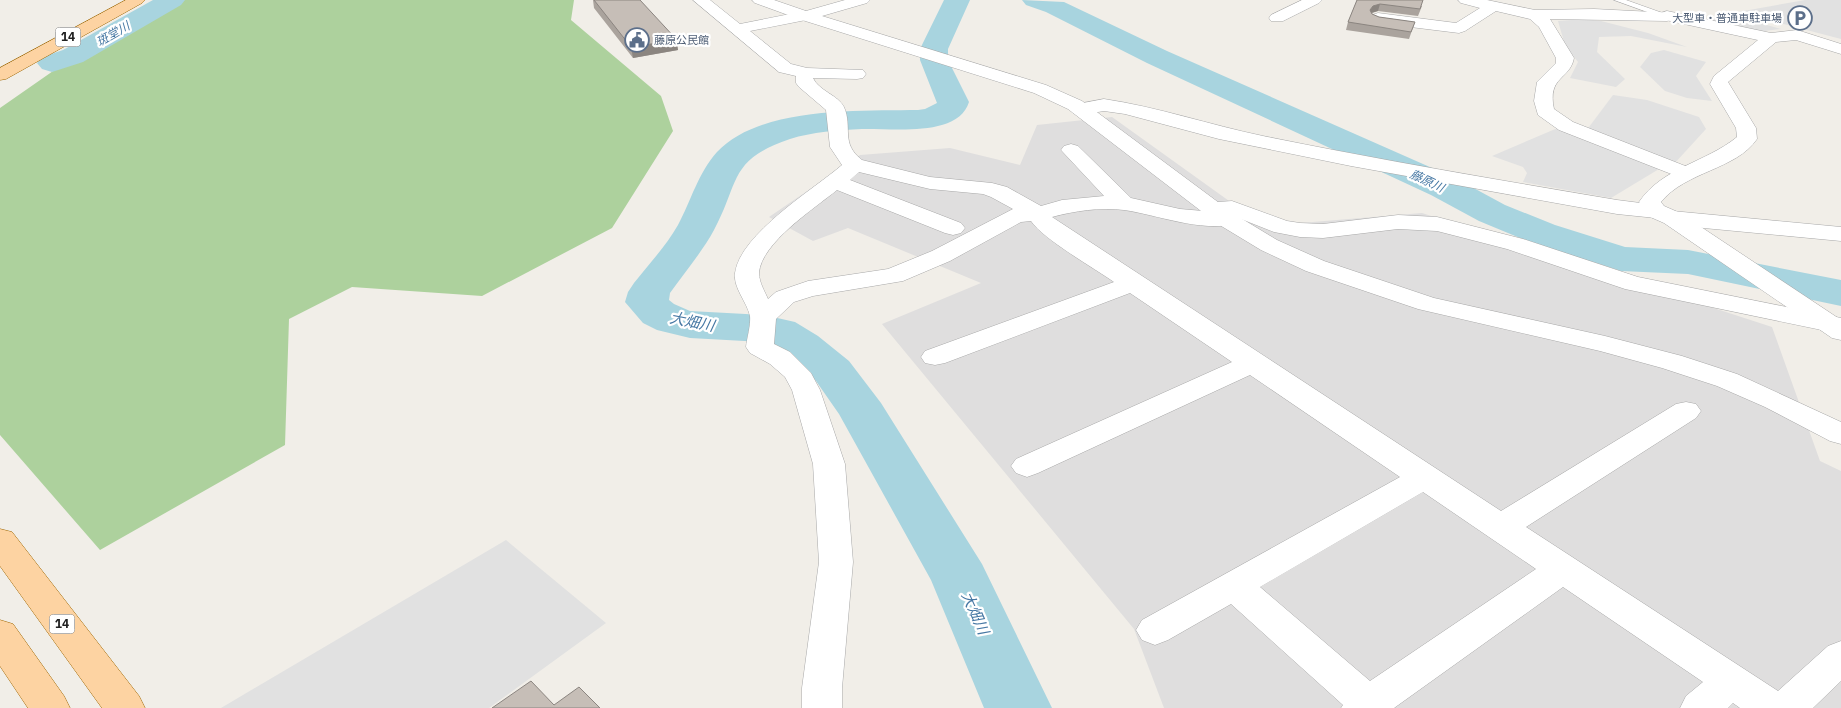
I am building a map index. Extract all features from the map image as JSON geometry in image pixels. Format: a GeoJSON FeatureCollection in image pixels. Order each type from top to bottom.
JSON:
{"type":"FeatureCollection","features":[{"type":"Feature","properties":{"kind":"main road","name":"14"},"geometry":{"type":"LineString","coordinates":[[0,64],[118,0]]}},
{"type":"Feature","properties":{"kind":"main road","name":"14"},"geometry":{"type":"LineString","coordinates":[[0,75],[137,0]]}},
{"type":"Feature","properties":{"kind":"main road","name":"14"},"geometry":{"type":"LineString","coordinates":[[0,541],[124,708]]}},
{"type":"Feature","properties":{"kind":"main road"},"geometry":{"type":"LineString","coordinates":[[0,636],[50,708]]}},
{"type":"Feature","properties":{"kind":"street"},"geometry":{"type":"LineString","coordinates":[[701,0],[785,68],[807,73],[857,74]]}},
{"type":"Feature","properties":{"kind":"street"},"geometry":{"type":"LineString","coordinates":[[760,0],[913,50],[1040,88],[1061,97],[1080,109],[1219,213],[1269,245],[1315,266],[1427,304],[1605,344],[1672,362],[1727,380],[1775,401],[1841,434]]}},
{"type":"Feature","properties":{"kind":"street"},"geometry":{"type":"LineString","coordinates":[[737,29],[805,16],[862,0]]}},
{"type":"Feature","properties":{"kind":"street"},"geometry":{"type":"LineString","coordinates":[[1277,18],[1314,0]]}},
{"type":"Feature","properties":{"kind":"street"},"geometry":{"type":"LineString","coordinates":[[1466,0],[1535,15],[1666,16],[1771,38],[1797,36],[1841,49]]}},
{"type":"Feature","properties":{"kind":"street"},"geometry":{"type":"LineString","coordinates":[[1378,18],[1459,28],[1492,7]]}},
{"type":"Feature","properties":{"kind":"street"},"geometry":{"type":"LineString","coordinates":[[1535,15],[1546,24],[1565,58],[1564,64],[1546,82],[1543,101],[1545,111],[1566,126],[1686,173]]}},
{"type":"Feature","properties":{"kind":"street"},"geometry":{"type":"LineString","coordinates":[[1771,38],[1720,80],[1719,84],[1746,128],[1746,139],[1738,148],[1686,173],[1657,191],[1650,202],[1664,214],[1833,325]]}},
{"type":"Feature","properties":{"kind":"street"},"geometry":{"type":"LineString","coordinates":[[807,73],[804,78],[805,83],[835,108],[837,121],[836,135],[840,151],[846,159],[855,165],[930,183],[992,190],[1008,196],[1039,214],[1042,221],[1133,283],[1772,708]]}},
{"type":"Feature","properties":{"kind":"street"},"geometry":{"type":"LineString","coordinates":[[1080,109],[1104,105],[1126,108],[1219,132],[1351,160],[1616,207],[1841,234]]}},
{"type":"Feature","properties":{"kind":"street"},"geometry":{"type":"LineString","coordinates":[[1071,150],[1119,196],[1123,203]]}},
{"type":"Feature","properties":{"kind":"street"},"geometry":{"type":"LineString","coordinates":[[822,708],[822,688],[836,562],[829,464],[806,390],[797,373],[780,358],[760,347],[762,326],[747,275],[750,263],[770,234],[855,165]]}},
{"type":"Feature","properties":{"kind":"street"},"geometry":{"type":"LineString","coordinates":[[836,182],[953,228]]}},
{"type":"Feature","properties":{"kind":"street"},"geometry":{"type":"LineString","coordinates":[[762,326],[786,297],[808,289],[894,276],[941,256],[1016,215],[1039,214],[1062,207],[1096,203],[1123,203],[1180,216],[1219,213],[1232,208],[1282,227],[1300,230],[1323,231],[1398,222],[1437,224],[1515,244],[1634,284],[1833,325]]}},
{"type":"Feature","properties":{"kind":"street"},"geometry":{"type":"LineString","coordinates":[[935,358],[1133,283]]}},
{"type":"Feature","properties":{"kind":"street"},"geometry":{"type":"LineString","coordinates":[[1026,466],[1253,363]]}},
{"type":"Feature","properties":{"kind":"street"},"geometry":{"type":"LineString","coordinates":[[1501,528],[1686,411]]}},
{"type":"Feature","properties":{"kind":"street"},"geometry":{"type":"LineString","coordinates":[[1155,630],[1424,477]]}},
{"type":"Feature","properties":{"kind":"street"},"geometry":{"type":"LineString","coordinates":[[1234,586],[1368,706],[1563,569]]}},
{"type":"Feature","properties":{"kind":"street"},"geometry":{"type":"LineString","coordinates":[[1786,708],[1841,657]]}},
{"type":"Feature","properties":{"kind":"street"},"geometry":{"type":"LineString","coordinates":[[1700,708],[1732,681]]}},
{"type":"Feature","properties":{"kind":"lane"},"geometry":{"type":"LineString","coordinates":[[1618,0],[1666,16]]}},
{"type":"Feature","properties":{"kind":"shaded area","name":"大型車・普通車駐車場"},"geometry":{"type":"Polygon","coordinates":[[[1805,0],[1841,0],[1841,39],[1738,12],[1805,0]]]}},
{"type":"Feature","properties":{"kind":"shaded area"},"geometry":{"type":"Polygon","coordinates":[[[1735,16],[1781,29],[1764,31],[1745,30],[1699,20],[1735,16]]]}},
{"type":"Feature","properties":{"kind":"shaded area"},"geometry":{"type":"Polygon","coordinates":[[[1584,19],[1601,21],[1648,33],[1687,47],[1631,36],[1599,37],[1597,52],[1625,79],[1616,87],[1570,78],[1578,62],[1565,45],[1558,21],[1584,19]]]}},
{"type":"Feature","properties":{"kind":"shaded area"},"geometry":{"type":"Polygon","coordinates":[[[1664,50],[1706,62],[1696,76],[1712,101],[1687,98],[1665,91],[1640,67],[1651,53],[1664,50]]]}},
{"type":"Feature","properties":{"kind":"shaded area"},"geometry":{"type":"Polygon","coordinates":[[[1613,95],[1647,100],[1699,117],[1706,129],[1674,164],[1586,131],[1613,95]]]}},
{"type":"Feature","properties":{"kind":"shaded area"},"geometry":{"type":"Polygon","coordinates":[[[1112,117],[1264,226],[1422,213],[1772,327],[1820,461],[1841,471],[1841,708],[1164,708],[1134,629],[882,324],[981,283],[848,228],[813,241],[769,217],[860,155],[950,148],[1020,165],[1037,125],[1112,117]]]}},
{"type":"Feature","properties":{"kind":"shaded area"},"geometry":{"type":"Polygon","coordinates":[[[1560,127],[1664,166],[1611,198],[1523,182],[1527,173],[1523,167],[1492,156],[1560,127]]]}},
{"type":"Feature","properties":{"kind":"shaded area"},"geometry":{"type":"Polygon","coordinates":[[[506,540],[606,623],[489,708],[221,708],[506,540]]]}},
{"type":"Feature","properties":{"kind":"green space"},"geometry":{"type":"Polygon","coordinates":[[[155,0],[574,0],[571,20],[661,96],[673,131],[612,228],[482,296],[352,287],[289,319],[285,445],[100,550],[0,435],[0,108],[155,0]]]}},
{"type":"Feature","properties":{"kind":"building"},"geometry":{"type":"Polygon","coordinates":[[[594,0],[640,0],[677,40],[631,47],[594,0]]]}},
{"type":"Feature","properties":{"kind":"building"},"geometry":{"type":"Polygon","coordinates":[[[1357,0],[1423,0],[1420,9],[1380,4],[1373,6],[1370,10],[1372,14],[1379,17],[1415,22],[1411,32],[1348,22],[1357,0]]]}},
{"type":"Feature","properties":{"kind":"building"},"geometry":{"type":"Polygon","coordinates":[[[531,681],[554,705],[579,687],[600,708],[492,708],[531,681]]]}},
{"type":"Feature","properties":{"kind":"waterway","name":"斑堂川"},"geometry":{"type":"LineString","coordinates":[[52,63],[73,56],[172,0]]}},
{"type":"Feature","properties":{"kind":"waterway","name":"大畑川"},"geometry":{"type":"LineString","coordinates":[[957,0],[934,49],[934,60],[953,102],[951,108],[935,116],[918,120],[844,120],[801,126],[761,138],[744,148],[730,159],[725,166],[694,231],[649,292],[647,302],[658,314],[673,321],[709,326],[764,328],[779,332],[802,346],[833,371],[857,403],[952,563],[969,596],[1002,676],[1018,708]]}},
{"type":"Feature","properties":{"kind":"waterway","name":"藤原川"},"geometry":{"type":"LineString","coordinates":[[1035,0],[1055,7],[1157,57],[1444,187],[1492,213],[1541,233],[1621,259],[1688,262],[1841,293]]}},
{"type":"Feature","properties":{"kind":"place","name":"大型車・普通車駐車場"},"geometry":{"type":"Point","coordinates":[1800,18]}},
{"type":"Feature","properties":{"kind":"place","name":"藤原公民館"},"geometry":{"type":"Point","coordinates":[637,40]}}]}
